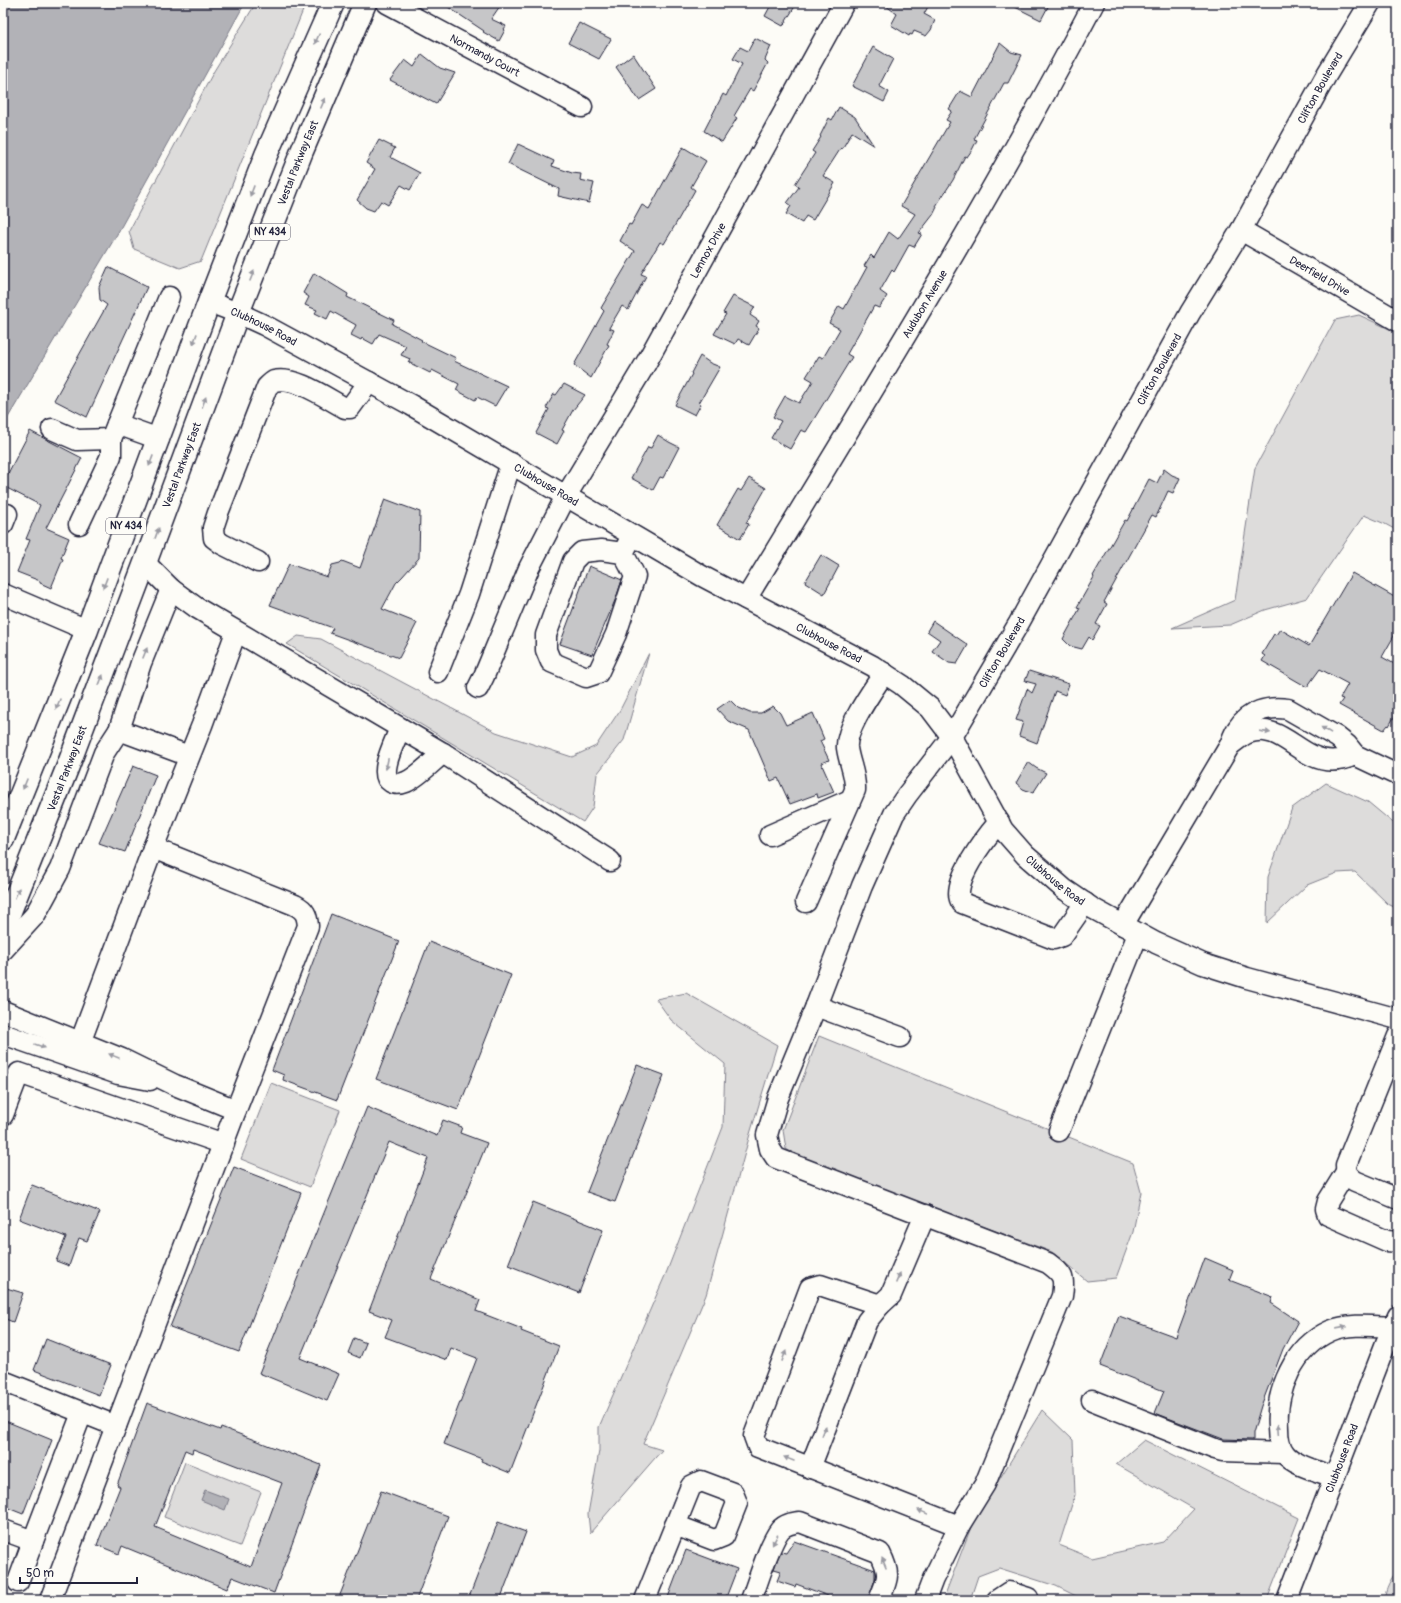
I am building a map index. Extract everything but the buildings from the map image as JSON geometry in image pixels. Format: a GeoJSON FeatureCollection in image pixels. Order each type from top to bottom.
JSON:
{"type":"FeatureCollection","features":[{"type":"Feature","properties":{"kind":"main road","name":"NY 434"},"geometry":{"type":"LineString","coordinates":[[3,839],[87,630],[209,302],[266,155],[333,3]]}},
{"type":"Feature","properties":{"kind":"main road","name":"Vestal Parkway East"},"geometry":{"type":"LineString","coordinates":[[3,929],[68,766],[238,313],[302,152],[365,3]]}},
{"type":"Feature","properties":{"kind":"street","name":"Normandy Court"},"geometry":{"type":"LineString","coordinates":[[387,3],[582,108]]}},
{"type":"Feature","properties":{"kind":"street","name":"Lennox Drive"},"geometry":{"type":"LineString","coordinates":[[478,688],[529,568],[566,496],[650,356],[844,3]]}},
{"type":"Feature","properties":{"kind":"street","name":"Audubon Avenue"},"geometry":{"type":"LineString","coordinates":[[746,599],[880,379],[1037,111],[1094,3]]}},
{"type":"Feature","properties":{"kind":"street","name":"Clifton Boulevard"},"geometry":{"type":"LineString","coordinates":[[925,1600],[933,1579],[959,1526],[985,1484],[1062,1296],[1064,1281],[1058,1270],[1048,1263],[776,1158],[770,1149],[767,1135],[778,1098],[816,1006],[862,886],[894,814],[952,737],[1023,616],[1190,313],[1241,230],[1327,74],[1370,3]]}},
{"type":"Feature","properties":{"kind":"street","name":"Deerfield Drive"},"geometry":{"type":"LineString","coordinates":[[1241,230],[1398,321]]}},
{"type":"Feature","properties":{"kind":"street"},"geometry":{"type":"LineString","coordinates":[[79,524],[111,456],[114,432],[169,297]]}},
{"type":"Feature","properties":{"kind":"street","name":"Clubhouse Road"},"geometry":{"type":"LineString","coordinates":[[209,302],[264,325],[411,405],[566,496],[628,545],[702,576],[873,666],[902,685],[930,708],[952,737],[1004,830],[1025,855],[1064,889],[1084,903],[1156,943],[1203,964],[1247,978],[1398,1019]]}},
{"type":"Feature","properties":{"kind":"street"},"geometry":{"type":"LineString","coordinates":[[258,562],[222,544],[214,538],[213,528],[267,387],[273,381],[297,382],[345,408],[350,408],[369,382]]}},
{"type":"Feature","properties":{"kind":"street"},"geometry":{"type":"LineString","coordinates":[[52,429],[77,440],[114,432],[159,439]]}},
{"type":"Feature","properties":{"kind":"street"},"geometry":{"type":"LineString","coordinates":[[438,672],[469,594],[511,463]]}},
{"type":"Feature","properties":{"kind":"street"},"geometry":{"type":"LineString","coordinates":[[628,545],[635,576],[616,634],[598,673],[586,677],[551,662],[546,650],[546,635],[573,561],[582,552],[628,545]]}},
{"type":"Feature","properties":{"kind":"street"},"geometry":{"type":"LineString","coordinates":[[145,563],[171,589],[197,608],[443,753],[610,861]]}},
{"type":"Feature","properties":{"kind":"street"},"geometry":{"type":"LineString","coordinates":[[3,950],[35,915],[64,865],[104,753],[119,730],[141,663],[171,589]]}},
{"type":"Feature","properties":{"kind":"street"},"geometry":{"type":"LineString","coordinates":[[3,594],[87,630]]}},
{"type":"Feature","properties":{"kind":"street"},"geometry":{"type":"LineString","coordinates":[[80,1043],[236,632]]}},
{"type":"Feature","properties":{"kind":"street"},"geometry":{"type":"LineString","coordinates":[[806,902],[855,790],[856,780],[847,748],[847,737],[862,707],[884,673]]}},
{"type":"Feature","properties":{"kind":"street"},"geometry":{"type":"LineString","coordinates":[[1059,1131],[1131,930],[1230,745],[1237,729],[1246,718],[1256,712],[1268,708],[1288,709],[1337,737],[1356,755],[1398,774]]}},
{"type":"Feature","properties":{"kind":"street"},"geometry":{"type":"LineString","coordinates":[[400,728],[386,765],[386,776],[391,783],[399,785],[409,780],[443,753]]}},
{"type":"Feature","properties":{"kind":"street"},"geometry":{"type":"LineString","coordinates":[[119,730],[189,756]]}},
{"type":"Feature","properties":{"kind":"street"},"geometry":{"type":"LineString","coordinates":[[1230,745],[1248,733],[1268,731],[1283,737],[1314,757],[1333,760],[1345,759],[1356,755]]}},
{"type":"Feature","properties":{"kind":"street"},"geometry":{"type":"LineString","coordinates":[[770,835],[850,800]]}},
{"type":"Feature","properties":{"kind":"street"},"geometry":{"type":"LineString","coordinates":[[999,822],[972,857],[958,890],[962,903],[1054,939],[1062,936],[1084,903]]}},
{"type":"Feature","properties":{"kind":"street"},"geometry":{"type":"LineString","coordinates":[[50,1600],[236,1110],[308,926],[306,913],[302,908],[295,904],[153,848]]}},
{"type":"Feature","properties":{"kind":"street"},"geometry":{"type":"LineString","coordinates":[[816,1006],[900,1037]]}},
{"type":"Feature","properties":{"kind":"street"},"geometry":{"type":"LineString","coordinates":[[3,1012],[122,1059],[174,1085],[236,1110]]}},
{"type":"Feature","properties":{"kind":"street"},"geometry":{"type":"LineString","coordinates":[[3,1034],[118,1074],[174,1085]]}},
{"type":"Feature","properties":{"kind":"street"},"geometry":{"type":"LineString","coordinates":[[1398,1036],[1346,1165],[1346,1172],[1349,1177],[1355,1181],[1398,1199]]}},
{"type":"Feature","properties":{"kind":"street"},"geometry":{"type":"LineString","coordinates":[[3,1115],[20,1073],[224,1144]]}},
{"type":"Feature","properties":{"kind":"street"},"geometry":{"type":"LineString","coordinates":[[1346,1172],[1328,1201],[1326,1209],[1328,1215],[1387,1241],[1398,1242]]}},
{"type":"Feature","properties":{"kind":"street"},"geometry":{"type":"LineString","coordinates":[[810,1468],[867,1321],[880,1305],[891,1295],[925,1215]]}},
{"type":"Feature","properties":{"kind":"street"},"geometry":{"type":"LineString","coordinates":[[880,1305],[820,1285],[810,1288],[754,1436],[758,1447],[959,1526]]}},
{"type":"Feature","properties":{"kind":"street","name":"Clubhouse Road"},"geometry":{"type":"LineString","coordinates":[[1287,1600],[1396,1321]]}},
{"type":"Feature","properties":{"kind":"street"},"geometry":{"type":"LineString","coordinates":[[1334,1477],[1297,1463],[1284,1453],[1278,1436],[1277,1424],[1280,1400],[1286,1378],[1295,1362],[1309,1346],[1324,1334],[1332,1330],[1342,1328],[1396,1321]]}},
{"type":"Feature","properties":{"kind":"street"},"geometry":{"type":"LineString","coordinates":[[3,1381],[116,1426]]}},
{"type":"Feature","properties":{"kind":"street"},"geometry":{"type":"LineString","coordinates":[[1092,1400],[1222,1451],[1284,1453]]}},
{"type":"Feature","properties":{"kind":"street"},"geometry":{"type":"LineString","coordinates":[[18,1582],[82,1413]]}},
{"type":"Feature","properties":{"kind":"street"},"geometry":{"type":"LineString","coordinates":[[751,1600],[773,1542],[780,1529],[789,1523],[800,1522],[880,1553],[887,1566],[888,1578],[879,1600]]}},
{"type":"Feature","properties":{"kind":"street"},"geometry":{"type":"LineString","coordinates":[[645,1600],[675,1525]]}},
{"type":"Feature","properties":{"kind":"street"},"geometry":{"type":"LineString","coordinates":[[3,1530],[33,1541]]}},
{"type":"Feature","properties":{"kind":"street"},"geometry":{"type":"LineString","coordinates":[[997,1600],[1009,1592],[1028,1598],[1028,1600]]}},
{"type":"Feature","properties":{"kind":"shaded area"},"geometry":{"type":"Polygon","coordinates":[[[3,3],[245,3],[116,236],[3,426],[3,3]]]}},
{"type":"Feature","properties":{"kind":"shaded area"},"geometry":{"type":"Polygon","coordinates":[[[256,3],[306,3],[201,261],[180,268],[134,249],[129,231],[214,71],[256,3]]]}},
{"type":"Feature","properties":{"kind":"shaded area"},"geometry":{"type":"Polygon","coordinates":[[[1359,315],[1398,333],[1398,531],[1364,515],[1307,598],[1265,610],[1230,625],[1172,628],[1235,600],[1255,468],[1335,320],[1359,315]]]}},
{"type":"Feature","properties":{"kind":"shaded area"},"geometry":{"type":"Polygon","coordinates":[[[298,636],[321,639],[496,732],[572,757],[596,746],[620,710],[649,653],[624,740],[597,774],[593,807],[583,822],[287,644],[298,636]]]}},
{"type":"Feature","properties":{"kind":"shaded area"},"geometry":{"type":"Polygon","coordinates":[[[1326,783],[1368,802],[1398,827],[1398,909],[1388,904],[1355,872],[1337,873],[1307,885],[1267,923],[1268,877],[1292,808],[1326,783]]]}},
{"type":"Feature","properties":{"kind":"shaded area"},"geometry":{"type":"Polygon","coordinates":[[[686,993],[777,1045],[750,1134],[706,1295],[643,1444],[662,1450],[590,1533],[588,1514],[599,1451],[599,1427],[667,1271],[723,1127],[725,1064],[671,1020],[656,999],[686,993]]]}},
{"type":"Feature","properties":{"kind":"shaded area"},"geometry":{"type":"Polygon","coordinates":[[[819,1036],[1133,1163],[1141,1192],[1133,1232],[1116,1278],[1087,1281],[1052,1252],[806,1161],[786,1149],[783,1130],[819,1036]]]}},
{"type":"Feature","properties":{"kind":"shaded area"},"geometry":{"type":"Polygon","coordinates":[[[271,1083],[340,1110],[310,1187],[241,1159],[271,1083]]]}},
{"type":"Feature","properties":{"kind":"shaded area"},"geometry":{"type":"Polygon","coordinates":[[[1042,1410],[1073,1440],[1075,1495],[1059,1545],[1092,1558],[1163,1542],[1194,1509],[1116,1464],[1144,1440],[1299,1518],[1267,1600],[1084,1600],[1056,1586],[999,1568],[978,1576],[970,1600],[943,1600],[973,1522],[1042,1410]]]}},
{"type":"Feature","properties":{"kind":"shaded area"},"geometry":{"type":"Polygon","coordinates":[[[185,1462],[261,1492],[240,1546],[164,1517],[185,1462]]]}},
{"type":"Feature","properties":{"kind":"shaded area"},"geometry":{"type":"Polygon","coordinates":[[[205,1490],[229,1499],[225,1510],[201,1500],[205,1490]]]}},
{"type":"Feature","properties":{"kind":"shaded area"},"geometry":{"type":"Polygon","coordinates":[[[1398,1571],[1398,1600],[1384,1600],[1389,1585],[1398,1571]]]}}]}
